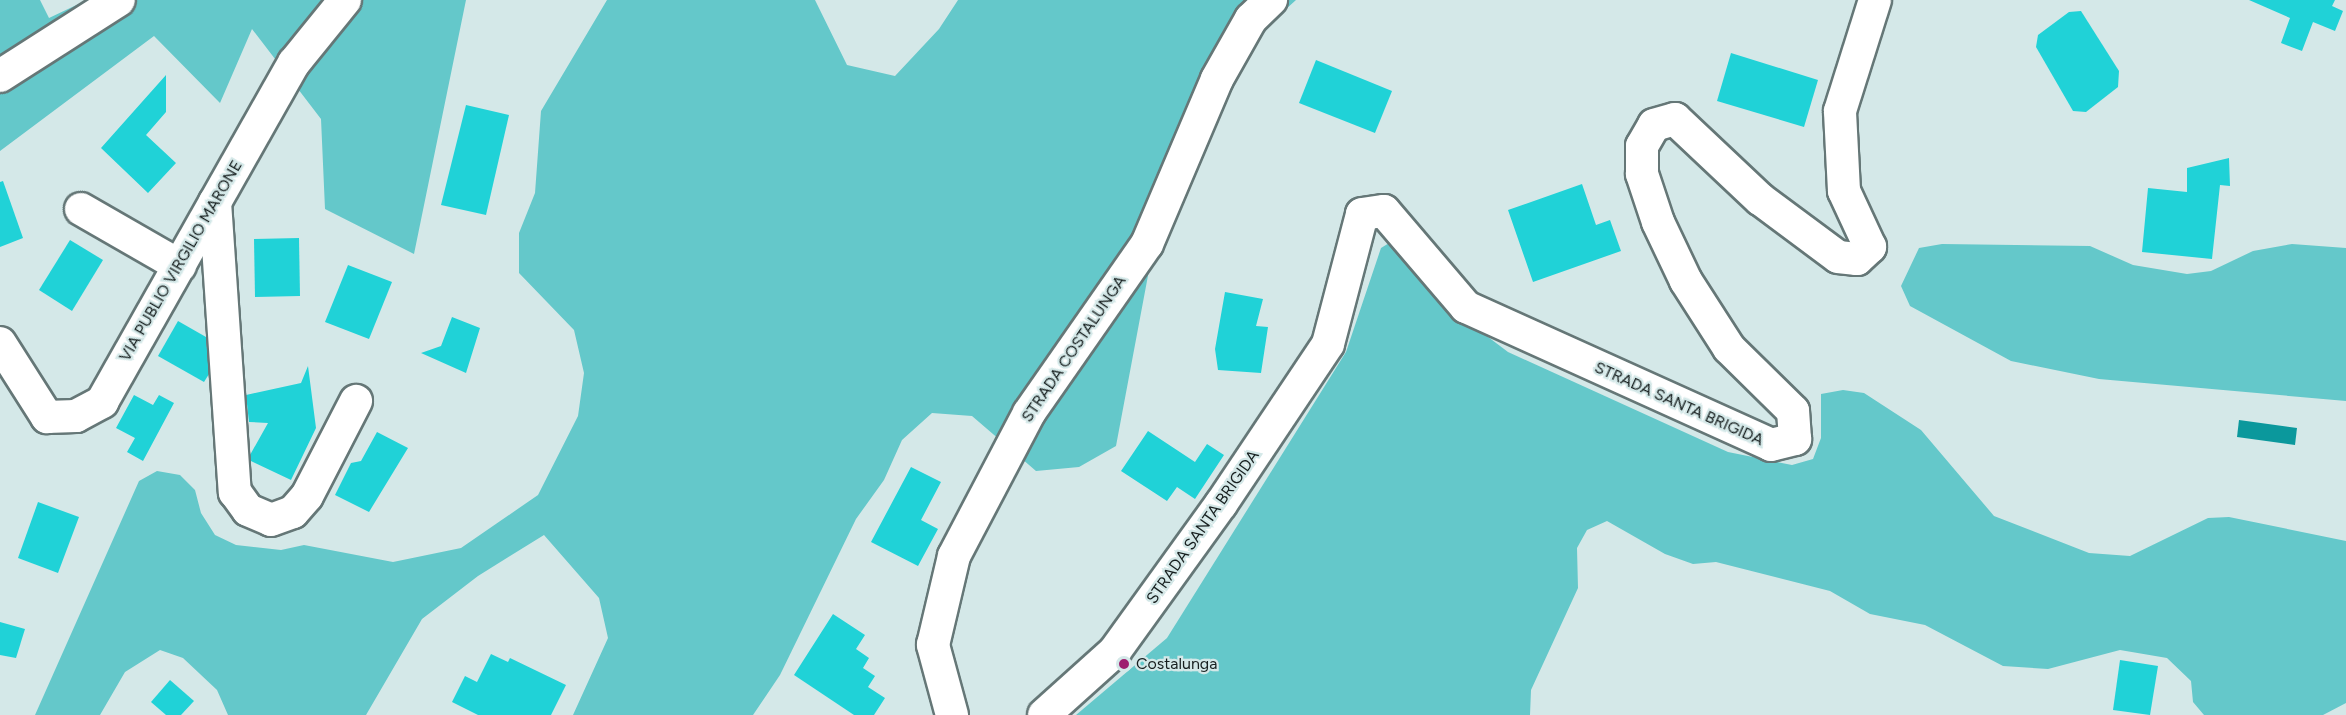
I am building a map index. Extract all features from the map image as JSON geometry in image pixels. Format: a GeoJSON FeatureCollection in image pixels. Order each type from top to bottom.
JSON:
{"type":"FeatureCollection","features":[{"type":"Feature","properties":{"kind":"street"},"geometry":{"type":"LineString","coordinates":[[0,76],[119,0]]}},
{"type":"Feature","properties":{"kind":"street","name":"VIA PUBLIO VIRGILIO MARONE"},"geometry":{"type":"LineString","coordinates":[[0,343],[47,417],[76,416],[102,402],[294,63],[345,0]]}},
{"type":"Feature","properties":{"kind":"street","name":"STRADA COSTALUNGA"},"geometry":{"type":"LineString","coordinates":[[952,715],[933,645],[954,556],[1029,413],[1147,244],[1217,79],[1251,19],[1271,0]]}},
{"type":"Feature","properties":{"kind":"street","name":"STRADA SANTA BRIGIDA"},"geometry":{"type":"LineString","coordinates":[[1044,715],[1114,651],[1221,504],[1328,344],[1362,214],[1384,211],[1466,307],[1771,445],[1795,439],[1793,411],[1729,348],[1686,281],[1658,222],[1642,174],[1642,146],[1654,125],[1675,119],[1760,199],[1838,257],[1857,259],[1870,247],[1844,191],[1840,111],[1875,0]]}},
{"type":"Feature","properties":{"kind":"street"},"geometry":{"type":"LineString","coordinates":[[215,202],[235,492],[248,510],[271,520],[292,513],[307,496],[356,401]]}},
{"type":"Feature","properties":{"kind":"street"},"geometry":{"type":"LineString","coordinates":[[81,209],[180,266]]}},
{"type":"Feature","properties":{"kind":"shaded area"},"geometry":{"type":"Polygon","coordinates":[[[0,0],[40,0],[49,18],[87,0],[466,0],[414,254],[325,209],[321,119],[252,29],[220,103],[154,36],[0,151],[0,0]]]}},
{"type":"Feature","properties":{"kind":"shaded area"},"geometry":{"type":"Polygon","coordinates":[[[607,0],[815,0],[847,65],[895,76],[939,29],[958,0],[1296,0],[1254,38],[1156,233],[1116,446],[1079,467],[1036,471],[972,416],[932,413],[902,440],[884,480],[856,519],[780,675],[753,715],[573,715],[608,638],[599,598],[544,535],[478,576],[422,619],[366,715],[228,715],[217,690],[183,658],[160,650],[125,672],[100,715],[35,715],[139,481],[157,471],[180,475],[195,490],[201,513],[215,535],[236,545],[281,550],[304,545],[393,562],[461,548],[538,495],[578,416],[584,373],[574,330],[519,273],[519,233],[535,193],[541,111],[607,0]]]}},
{"type":"Feature","properties":{"kind":"shaded area"},"geometry":{"type":"Polygon","coordinates":[[[1394,240],[1443,303],[1508,352],[1728,452],[1792,465],[1813,459],[1821,438],[1821,394],[1843,390],[1864,393],[1921,430],[1994,516],[2089,553],[2130,556],[2208,518],[2229,517],[2346,541],[2346,703],[2323,715],[2204,715],[2193,702],[2191,681],[2167,658],[2120,650],[2048,669],[2003,666],[1925,625],[1870,614],[1830,591],[1716,562],[1693,564],[1665,554],[1607,521],[1587,530],[1577,548],[1578,588],[1531,690],[1530,715],[1076,715],[1167,638],[1346,352],[1381,248],[1394,240]]]}},
{"type":"Feature","properties":{"kind":"shaded area"},"geometry":{"type":"Polygon","coordinates":[[[1942,244],[2090,246],[2133,265],[2187,274],[2211,271],[2253,251],[2292,244],[2346,248],[2346,401],[2099,379],[2011,361],[1910,306],[1901,286],[1919,248],[1942,244]]]}},
{"type":"Feature","properties":{"kind":"shaded area"},"geometry":{"type":"Polygon","coordinates":[[[2239,420],[2297,428],[2295,445],[2237,437],[2239,420]]]}},
{"type":"Feature","properties":{"kind":"building"},"geometry":{"type":"Polygon","coordinates":[[[2249,0],[2335,0],[2332,6],[2343,11],[2335,31],[2313,22],[2302,51],[2281,43],[2290,18],[2249,0]]]}},
{"type":"Feature","properties":{"kind":"building"},"geometry":{"type":"Polygon","coordinates":[[[2081,11],[2119,71],[2118,87],[2086,112],[2073,111],[2036,47],[2038,35],[2069,12],[2081,11]]]}},
{"type":"Feature","properties":{"kind":"building"},"geometry":{"type":"Polygon","coordinates":[[[1731,53],[1818,80],[1804,127],[1717,101],[1731,53]]]}},
{"type":"Feature","properties":{"kind":"building"},"geometry":{"type":"Polygon","coordinates":[[[1316,60],[1392,91],[1375,133],[1299,103],[1316,60]]]}},
{"type":"Feature","properties":{"kind":"building"},"geometry":{"type":"Polygon","coordinates":[[[166,75],[166,112],[146,135],[176,163],[148,193],[101,148],[166,75]]]}},
{"type":"Feature","properties":{"kind":"building"},"geometry":{"type":"Polygon","coordinates":[[[466,105],[509,115],[486,215],[441,205],[466,105]]]}},
{"type":"Feature","properties":{"kind":"building"},"geometry":{"type":"Polygon","coordinates":[[[2229,158],[2230,186],[2220,185],[2212,259],[2142,252],[2148,188],[2187,192],[2187,168],[2229,158]]]}},
{"type":"Feature","properties":{"kind":"building"},"geometry":{"type":"Polygon","coordinates":[[[3,181],[23,238],[0,247],[0,182],[3,181]]]}},
{"type":"Feature","properties":{"kind":"building"},"geometry":{"type":"Polygon","coordinates":[[[1582,184],[1596,225],[1610,220],[1621,251],[1533,282],[1508,210],[1582,184]]]}},
{"type":"Feature","properties":{"kind":"building"},"geometry":{"type":"Polygon","coordinates":[[[299,238],[300,296],[255,297],[254,239],[299,238]]]}},
{"type":"Feature","properties":{"kind":"building"},"geometry":{"type":"Polygon","coordinates":[[[70,240],[103,260],[72,311],[39,290],[70,240]]]}},
{"type":"Feature","properties":{"kind":"building"},"geometry":{"type":"Polygon","coordinates":[[[348,265],[392,282],[369,339],[325,322],[348,265]]]}},
{"type":"Feature","properties":{"kind":"building"},"geometry":{"type":"Polygon","coordinates":[[[1225,292],[1263,299],[1256,326],[1268,327],[1261,373],[1218,370],[1215,349],[1225,292]]]}},
{"type":"Feature","properties":{"kind":"building"},"geometry":{"type":"Polygon","coordinates":[[[452,317],[480,328],[466,373],[421,353],[441,346],[452,317]]]}},
{"type":"Feature","properties":{"kind":"building"},"geometry":{"type":"Polygon","coordinates":[[[178,321],[206,337],[209,374],[204,382],[158,356],[178,321]]]}},
{"type":"Feature","properties":{"kind":"building"},"geometry":{"type":"Polygon","coordinates":[[[308,366],[316,428],[291,480],[251,461],[250,455],[268,423],[249,422],[246,395],[301,383],[308,366]]]}},
{"type":"Feature","properties":{"kind":"building"},"geometry":{"type":"Polygon","coordinates":[[[134,395],[153,405],[159,395],[174,403],[143,461],[127,452],[135,438],[116,428],[134,395]]]}},
{"type":"Feature","properties":{"kind":"building"},"geometry":{"type":"Polygon","coordinates":[[[1148,431],[1195,462],[1207,444],[1224,455],[1195,499],[1177,487],[1167,501],[1121,471],[1148,431]]]}},
{"type":"Feature","properties":{"kind":"building"},"geometry":{"type":"Polygon","coordinates":[[[377,432],[408,448],[369,512],[335,495],[351,463],[361,461],[377,432]]]}},
{"type":"Feature","properties":{"kind":"building"},"geometry":{"type":"Polygon","coordinates":[[[911,467],[941,482],[921,520],[938,529],[918,566],[871,542],[911,467]]]}},
{"type":"Feature","properties":{"kind":"building"},"geometry":{"type":"Polygon","coordinates":[[[38,502],[79,517],[58,573],[18,558],[38,502]]]}},
{"type":"Feature","properties":{"kind":"building"},"geometry":{"type":"Polygon","coordinates":[[[833,614],[865,635],[856,649],[869,658],[863,668],[875,676],[868,687],[885,698],[874,715],[854,715],[794,675],[833,614]]]}},
{"type":"Feature","properties":{"kind":"building"},"geometry":{"type":"Polygon","coordinates":[[[0,622],[25,629],[16,658],[0,655],[0,622]]]}},
{"type":"Feature","properties":{"kind":"building"},"geometry":{"type":"Polygon","coordinates":[[[491,654],[508,662],[510,658],[566,685],[551,715],[478,715],[452,702],[465,676],[477,682],[491,654]]]}},
{"type":"Feature","properties":{"kind":"building"},"geometry":{"type":"Polygon","coordinates":[[[2120,660],[2158,666],[2150,715],[2113,710],[2120,660]]]}},
{"type":"Feature","properties":{"kind":"building"},"geometry":{"type":"Polygon","coordinates":[[[170,680],[194,701],[181,715],[166,715],[151,702],[170,680]]]}},
{"type":"Feature","properties":{"kind":"place","name":"Costalunga"},"geometry":{"type":"Point","coordinates":[1124,664]}}]}
